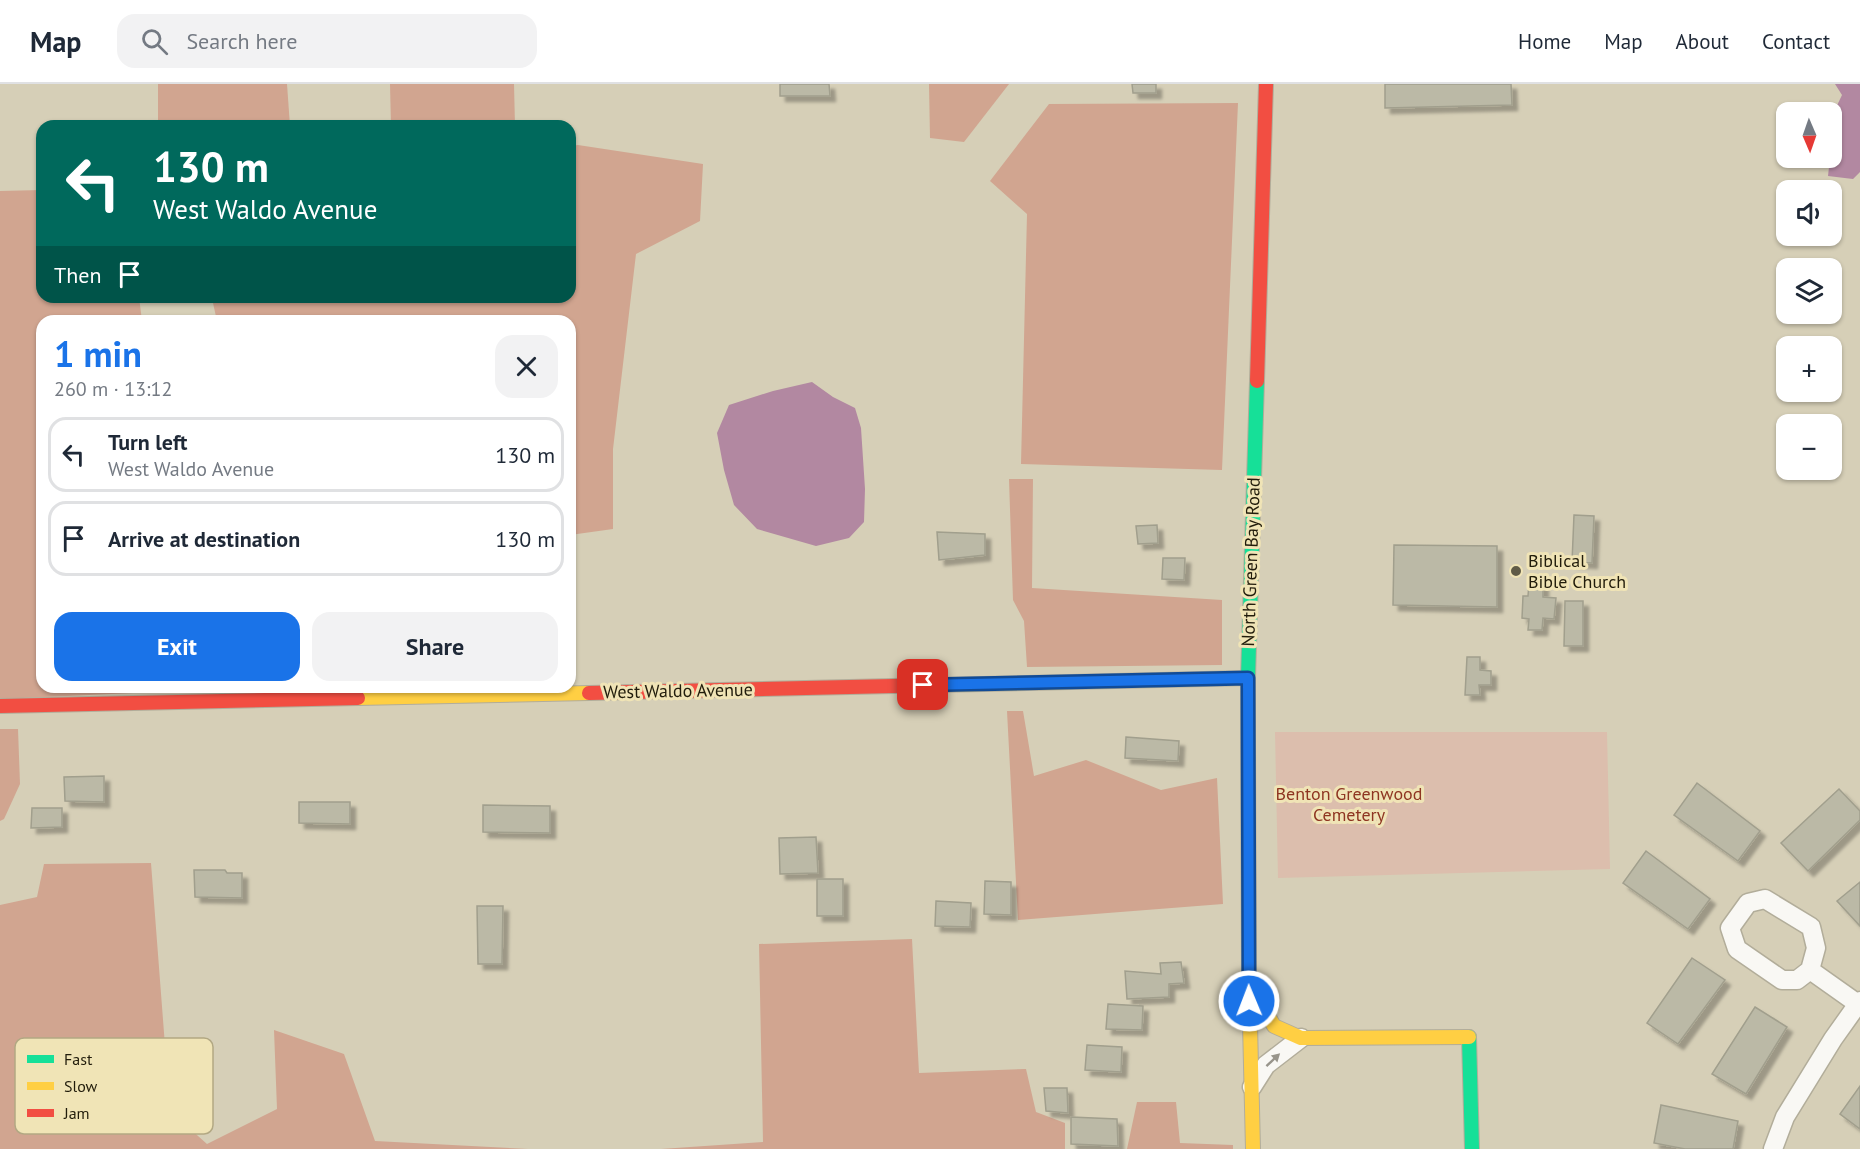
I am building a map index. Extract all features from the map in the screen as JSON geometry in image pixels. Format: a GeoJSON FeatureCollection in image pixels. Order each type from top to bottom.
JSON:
{"type":"FeatureCollection","features":[{"type":"Feature","properties":{"kind":"street","name":"North Green Bay Road"},"geometry":{"type":"LineString","coordinates":[[1253,1149],[1249,982],[1248,678],[1266,84]]}},
{"type":"Feature","properties":{"kind":"street","name":"West Waldo Avenue"},"geometry":{"type":"LineString","coordinates":[[0,706],[1248,678]]}},
{"type":"Feature","properties":{"kind":"street"},"geometry":{"type":"LineString","coordinates":[[1765,899],[1811,927],[1816,948],[1810,970],[1797,980],[1782,980],[1737,949],[1730,928],[1748,903],[1765,899]]}},
{"type":"Feature","properties":{"kind":"street"},"geometry":{"type":"LineString","coordinates":[[1773,1149],[1785,1117],[1833,1039],[1859,1003],[1810,970]]}},
{"type":"Feature","properties":{"kind":"street"},"geometry":{"type":"LineString","coordinates":[[1249,982],[1274,1026],[1301,1038],[1469,1037],[1472,1149]]}},
{"type":"Feature","properties":{"kind":"street"},"geometry":{"type":"LineString","coordinates":[[1251,1088],[1266,1065],[1301,1038]]}},
{"type":"Feature","properties":{"kind":"green space","name":"Benton Greenwood Cemetery"},"geometry":{"type":"Polygon","coordinates":[[[1275,732],[1607,732],[1610,869],[1278,878],[1275,732]]]}},
{"type":"Feature","properties":{"kind":"shaded area"},"geometry":{"type":"Polygon","coordinates":[[[158,84],[287,84],[290,120],[158,120],[158,84]]]}},
{"type":"Feature","properties":{"kind":"shaded area"},"geometry":{"type":"Polygon","coordinates":[[[390,84],[514,84],[515,120],[391,120],[390,84]]]}},
{"type":"Feature","properties":{"kind":"shaded area"},"geometry":{"type":"Polygon","coordinates":[[[929,84],[1009,84],[964,142],[930,138],[929,84]]]}},
{"type":"Feature","properties":{"kind":"shaded area"},"geometry":{"type":"Polygon","coordinates":[[[1835,84],[1860,84],[1860,172],[1853,179],[1828,176],[1829,168],[1842,168],[1842,102],[1839,102],[1842,95],[1835,84]]]}},
{"type":"Feature","properties":{"kind":"shaded area"},"geometry":{"type":"Polygon","coordinates":[[[1238,103],[1222,470],[1021,464],[1027,214],[990,181],[1049,104],[1238,103]]]}},
{"type":"Feature","properties":{"kind":"shaded area"},"geometry":{"type":"Polygon","coordinates":[[[576,145],[703,164],[700,221],[636,254],[613,449],[613,529],[576,534],[576,315],[216,315],[213,303],[576,303],[576,145]]]}},
{"type":"Feature","properties":{"kind":"shaded area"},"geometry":{"type":"Polygon","coordinates":[[[36,190],[36,303],[140,303],[141,315],[36,315],[36,693],[134,693],[0,699],[0,191],[36,190]]]}},
{"type":"Feature","properties":{"kind":"shaded area"},"geometry":{"type":"Polygon","coordinates":[[[812,382],[833,397],[855,408],[861,428],[865,489],[864,522],[849,538],[816,546],[757,529],[734,505],[717,433],[729,405],[812,382]]]}},
{"type":"Feature","properties":{"kind":"shaded area"},"geometry":{"type":"Polygon","coordinates":[[[1009,479],[1033,479],[1032,588],[1222,600],[1222,665],[1027,667],[1024,621],[1013,600],[1009,479]]]}},
{"type":"Feature","properties":{"kind":"shaded area"},"geometry":{"type":"Polygon","coordinates":[[[1007,711],[1023,711],[1034,776],[1086,760],[1161,790],[1217,778],[1223,904],[1018,920],[1007,711]]]}},
{"type":"Feature","properties":{"kind":"shaded area"},"geometry":{"type":"Polygon","coordinates":[[[0,729],[18,729],[20,784],[4,819],[0,821],[0,729]]]}},
{"type":"Feature","properties":{"kind":"shaded area"},"geometry":{"type":"Polygon","coordinates":[[[151,863],[164,1038],[15,1038],[15,1134],[196,1134],[207,1144],[277,1109],[274,1030],[344,1054],[375,1141],[528,1149],[0,1149],[0,905],[37,897],[44,864],[151,863]]]}},
{"type":"Feature","properties":{"kind":"shaded area"},"geometry":{"type":"Polygon","coordinates":[[[912,939],[919,1073],[1026,1069],[1036,1112],[1065,1123],[1065,1149],[661,1149],[763,1142],[759,944],[912,939]]]}},
{"type":"Feature","properties":{"kind":"shaded area"},"geometry":{"type":"Polygon","coordinates":[[[1137,1102],[1176,1102],[1180,1143],[1233,1145],[1233,1149],[1127,1149],[1137,1102]]]}},
{"type":"Feature","properties":{"kind":"building"},"geometry":{"type":"Polygon","coordinates":[[[780,84],[829,84],[830,96],[780,96],[780,84]]]}},
{"type":"Feature","properties":{"kind":"building"},"geometry":{"type":"Polygon","coordinates":[[[1132,84],[1156,84],[1156,93],[1133,93],[1132,84]]]}},
{"type":"Feature","properties":{"kind":"building"},"geometry":{"type":"Polygon","coordinates":[[[1385,84],[1511,84],[1512,105],[1385,108],[1385,84]]]}},
{"type":"Feature","properties":{"kind":"building"},"geometry":{"type":"Polygon","coordinates":[[[1574,515],[1594,516],[1592,563],[1572,562],[1574,515]]]}},
{"type":"Feature","properties":{"kind":"building"},"geometry":{"type":"Polygon","coordinates":[[[1157,525],[1158,543],[1138,544],[1136,526],[1157,525]]]}},
{"type":"Feature","properties":{"kind":"building"},"geometry":{"type":"Polygon","coordinates":[[[937,532],[985,534],[985,555],[939,560],[937,532]]]}},
{"type":"Feature","properties":{"kind":"building"},"geometry":{"type":"Polygon","coordinates":[[[1394,545],[1497,546],[1497,607],[1393,605],[1394,545]]]}},
{"type":"Feature","properties":{"kind":"building"},"geometry":{"type":"Polygon","coordinates":[[[1163,558],[1185,558],[1184,580],[1162,579],[1163,558]]]}},
{"type":"Feature","properties":{"kind":"building"},"geometry":{"type":"Polygon","coordinates":[[[1529,583],[1543,584],[1543,597],[1556,598],[1554,619],[1543,618],[1542,630],[1528,630],[1529,619],[1522,618],[1523,596],[1528,596],[1529,583]]]}},
{"type":"Feature","properties":{"kind":"building"},"geometry":{"type":"Polygon","coordinates":[[[1565,601],[1583,601],[1583,646],[1564,646],[1565,601]]]}},
{"type":"Feature","properties":{"kind":"building"},"geometry":{"type":"Polygon","coordinates":[[[1467,657],[1480,657],[1480,670],[1491,671],[1491,685],[1479,685],[1480,695],[1465,695],[1467,657]]]}},
{"type":"Feature","properties":{"kind":"building"},"geometry":{"type":"Polygon","coordinates":[[[1126,737],[1179,741],[1178,761],[1125,758],[1126,737]]]}},
{"type":"Feature","properties":{"kind":"building"},"geometry":{"type":"Polygon","coordinates":[[[104,776],[104,802],[65,801],[64,777],[104,776]]]}},
{"type":"Feature","properties":{"kind":"building"},"geometry":{"type":"Polygon","coordinates":[[[1697,783],[1760,831],[1738,861],[1674,815],[1697,783]]]}},
{"type":"Feature","properties":{"kind":"building"},"geometry":{"type":"Polygon","coordinates":[[[1839,789],[1860,811],[1860,820],[1808,871],[1781,843],[1839,789]]]}},
{"type":"Feature","properties":{"kind":"building"},"geometry":{"type":"Polygon","coordinates":[[[299,802],[350,802],[350,824],[299,823],[299,802]]]}},
{"type":"Feature","properties":{"kind":"building"},"geometry":{"type":"Polygon","coordinates":[[[483,805],[550,806],[550,833],[483,832],[483,805]]]}},
{"type":"Feature","properties":{"kind":"building"},"geometry":{"type":"Polygon","coordinates":[[[32,808],[62,808],[62,827],[31,828],[32,808]]]}},
{"type":"Feature","properties":{"kind":"building"},"geometry":{"type":"Polygon","coordinates":[[[816,837],[818,873],[780,874],[779,838],[816,837]]]}},
{"type":"Feature","properties":{"kind":"building"},"geometry":{"type":"Polygon","coordinates":[[[1646,851],[1710,899],[1688,929],[1623,883],[1646,851]]]}},
{"type":"Feature","properties":{"kind":"building"},"geometry":{"type":"Polygon","coordinates":[[[194,870],[225,870],[227,873],[242,873],[242,898],[195,897],[194,870]]]}},
{"type":"Feature","properties":{"kind":"building"},"geometry":{"type":"Polygon","coordinates":[[[817,879],[843,879],[843,916],[817,916],[817,879]]]}},
{"type":"Feature","properties":{"kind":"building"},"geometry":{"type":"Polygon","coordinates":[[[985,881],[1011,882],[1011,915],[984,914],[985,881]]]}},
{"type":"Feature","properties":{"kind":"building"},"geometry":{"type":"Polygon","coordinates":[[[1860,882],[1860,926],[1837,901],[1860,882]]]}},
{"type":"Feature","properties":{"kind":"building"},"geometry":{"type":"Polygon","coordinates":[[[936,901],[971,903],[970,927],[935,926],[936,901]]]}},
{"type":"Feature","properties":{"kind":"building"},"geometry":{"type":"Polygon","coordinates":[[[477,906],[503,906],[502,964],[478,964],[477,906]]]}},
{"type":"Feature","properties":{"kind":"building"},"geometry":{"type":"Polygon","coordinates":[[[1692,958],[1725,980],[1678,1044],[1647,1023],[1692,958]]]}},
{"type":"Feature","properties":{"kind":"building"},"geometry":{"type":"Polygon","coordinates":[[[1181,962],[1184,983],[1169,984],[1169,997],[1127,999],[1125,971],[1161,974],[1160,963],[1181,962]]]}},
{"type":"Feature","properties":{"kind":"building"},"geometry":{"type":"Polygon","coordinates":[[[1108,1004],[1143,1006],[1142,1030],[1106,1029],[1108,1004]]]}},
{"type":"Feature","properties":{"kind":"building"},"geometry":{"type":"Polygon","coordinates":[[[1755,1007],[1787,1027],[1746,1094],[1712,1074],[1755,1007]]]}},
{"type":"Feature","properties":{"kind":"building"},"geometry":{"type":"Polygon","coordinates":[[[1087,1045],[1122,1047],[1121,1072],[1085,1070],[1087,1045]]]}},
{"type":"Feature","properties":{"kind":"building"},"geometry":{"type":"Polygon","coordinates":[[[1860,1086],[1860,1129],[1840,1114],[1860,1086]]]}},
{"type":"Feature","properties":{"kind":"building"},"geometry":{"type":"Polygon","coordinates":[[[1044,1088],[1067,1088],[1068,1113],[1046,1111],[1044,1088]]]}},
{"type":"Feature","properties":{"kind":"building"},"geometry":{"type":"Polygon","coordinates":[[[1661,1105],[1738,1121],[1733,1149],[1685,1149],[1654,1143],[1661,1105]]]}},
{"type":"Feature","properties":{"kind":"building"},"geometry":{"type":"Polygon","coordinates":[[[1071,1117],[1117,1119],[1118,1146],[1071,1144],[1071,1117]]]}},
{"type":"Feature","properties":{"kind":"traffic: fast"},"geometry":{"type":"LineString","coordinates":[[1248,745],[1257,381]]}},
{"type":"Feature","properties":{"kind":"traffic: fast"},"geometry":{"type":"LineString","coordinates":[[1469,1037],[1472,1149]]}},
{"type":"Feature","properties":{"kind":"traffic: slow"},"geometry":{"type":"LineString","coordinates":[[937,685],[1248,678]]}},
{"type":"Feature","properties":{"kind":"traffic: slow"},"geometry":{"type":"LineString","coordinates":[[358,698],[589,693]]}},
{"type":"Feature","properties":{"kind":"traffic: slow"},"geometry":{"type":"LineString","coordinates":[[1248,745],[1249,982],[1253,1149]]}},
{"type":"Feature","properties":{"kind":"traffic: slow"},"geometry":{"type":"LineString","coordinates":[[1249,982],[1274,1026],[1301,1038],[1469,1037]]}},
{"type":"Feature","properties":{"kind":"traffic: jam"},"geometry":{"type":"LineString","coordinates":[[1257,381],[1266,84]]}},
{"type":"Feature","properties":{"kind":"traffic: jam"},"geometry":{"type":"LineString","coordinates":[[589,693],[937,685]]}},
{"type":"Feature","properties":{"kind":"traffic: jam"},"geometry":{"type":"LineString","coordinates":[[0,706],[358,698]]}},
{"type":"Feature","properties":{"kind":"place","name":"Biblical Bible Church"},"geometry":{"type":"Point","coordinates":[1516,571]}},
{"type":"Feature","properties":{"kind":"route"},"geometry":{"type":"LineString","coordinates":[[923,685],[1248,678],[1249,1001]]}}]}
